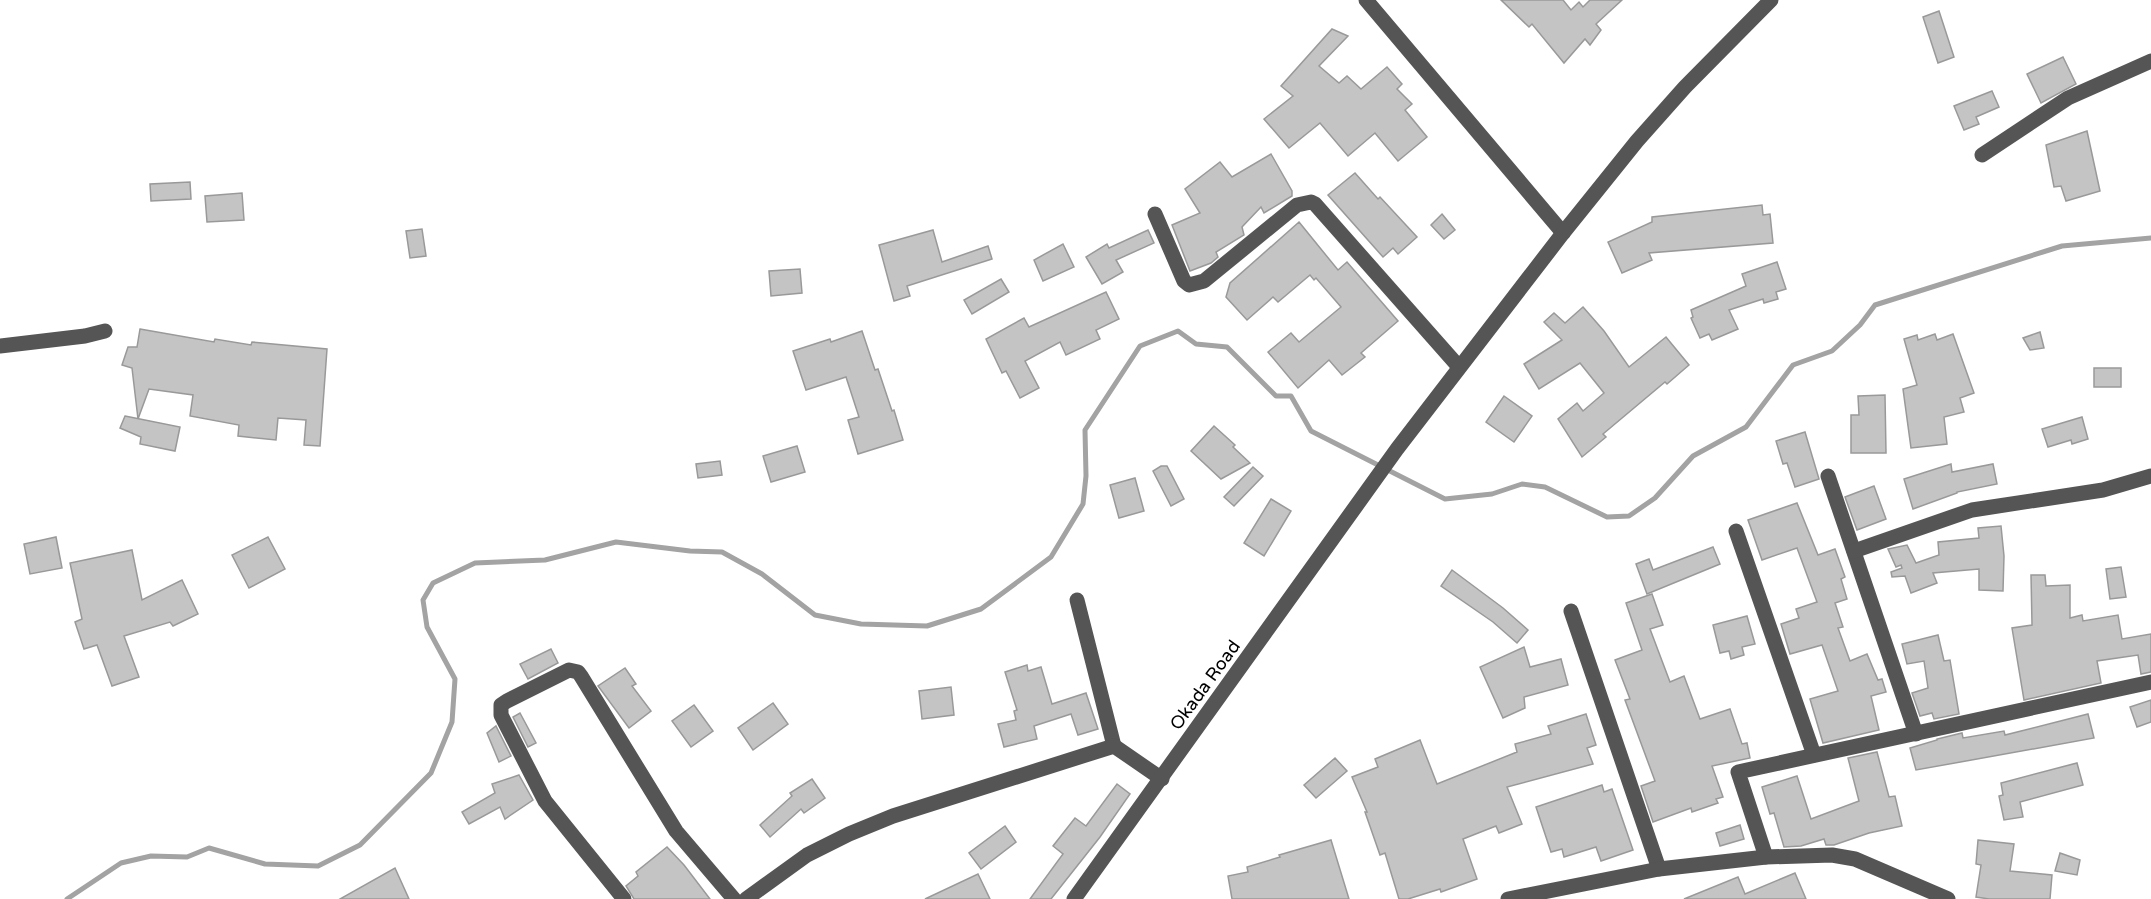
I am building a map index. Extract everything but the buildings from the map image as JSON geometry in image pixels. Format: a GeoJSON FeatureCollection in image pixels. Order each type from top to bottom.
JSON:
{"type":"FeatureCollection","features":[{"type":"Feature","properties":{"kind":"street"},"geometry":{"type":"LineString","coordinates":[[1366,0],[1563,233]]}},
{"type":"Feature","properties":{"kind":"street","name":"Okada Road"},"geometry":{"type":"LineString","coordinates":[[1074,899],[1397,449],[1459,367],[1636,141],[1685,87],[1771,0]]}},
{"type":"Feature","properties":{"kind":"street"},"geometry":{"type":"LineString","coordinates":[[1982,155],[2068,98],[2151,61]]}},
{"type":"Feature","properties":{"kind":"street"},"geometry":{"type":"LineString","coordinates":[[1155,214],[1184,281],[1189,285],[1204,281],[1297,204],[1311,202],[1315,204],[1459,367]]}},
{"type":"Feature","properties":{"kind":"street"},"geometry":{"type":"LineString","coordinates":[[0,346],[85,336],[105,331]]}},
{"type":"Feature","properties":{"kind":"street"},"geometry":{"type":"LineString","coordinates":[[1828,476],[1916,734]]}},
{"type":"Feature","properties":{"kind":"street"},"geometry":{"type":"LineString","coordinates":[[1854,551],[1972,510],[2103,490],[2151,476]]}},
{"type":"Feature","properties":{"kind":"street"},"geometry":{"type":"LineString","coordinates":[[1736,531],[1814,755]]}},
{"type":"Feature","properties":{"kind":"street"},"geometry":{"type":"LineString","coordinates":[[1077,600],[1114,747],[1162,779]]}},
{"type":"Feature","properties":{"kind":"street"},"geometry":{"type":"LineString","coordinates":[[1571,611],[1659,869]]}},
{"type":"Feature","properties":{"kind":"street"},"geometry":{"type":"LineString","coordinates":[[624,899],[545,801],[501,716],[501,705],[507,700],[569,670],[578,672],[581,676],[676,831],[734,899]]}},
{"type":"Feature","properties":{"kind":"street"},"geometry":{"type":"LineString","coordinates":[[1766,857],[1738,772],[2151,682]]}},
{"type":"Feature","properties":{"kind":"street"},"geometry":{"type":"LineString","coordinates":[[746,899],[807,855],[849,834],[893,816],[1114,747]]}},
{"type":"Feature","properties":{"kind":"street"},"geometry":{"type":"LineString","coordinates":[[1508,899],[1659,869],[1766,857],[1844,856],[1855,859],[1928,895],[1948,899]]}},
{"type":"Feature","properties":{"kind":"waterway"},"geometry":{"type":"LineString","coordinates":[[67,899],[121,863],[151,856],[187,857],[209,848],[265,864],[318,866],[360,845],[431,773],[452,722],[455,679],[427,627],[423,600],[433,583],[475,563],[545,560],[616,542],[690,551],[722,552],[762,574],[815,615],[861,624],[927,626],[981,609],[1051,557],[1083,504],[1086,476],[1085,430],[1140,346],[1178,331],[1196,344],[1227,347],[1276,396],[1291,396],[1311,431],[1445,499],[1492,494],[1522,484],[1545,487],[1607,517],[1629,516],[1655,498],[1693,456],[1746,427],[1793,365],[1832,351],[1860,325],[1875,305],[2062,246],[2151,238]]}}]}
